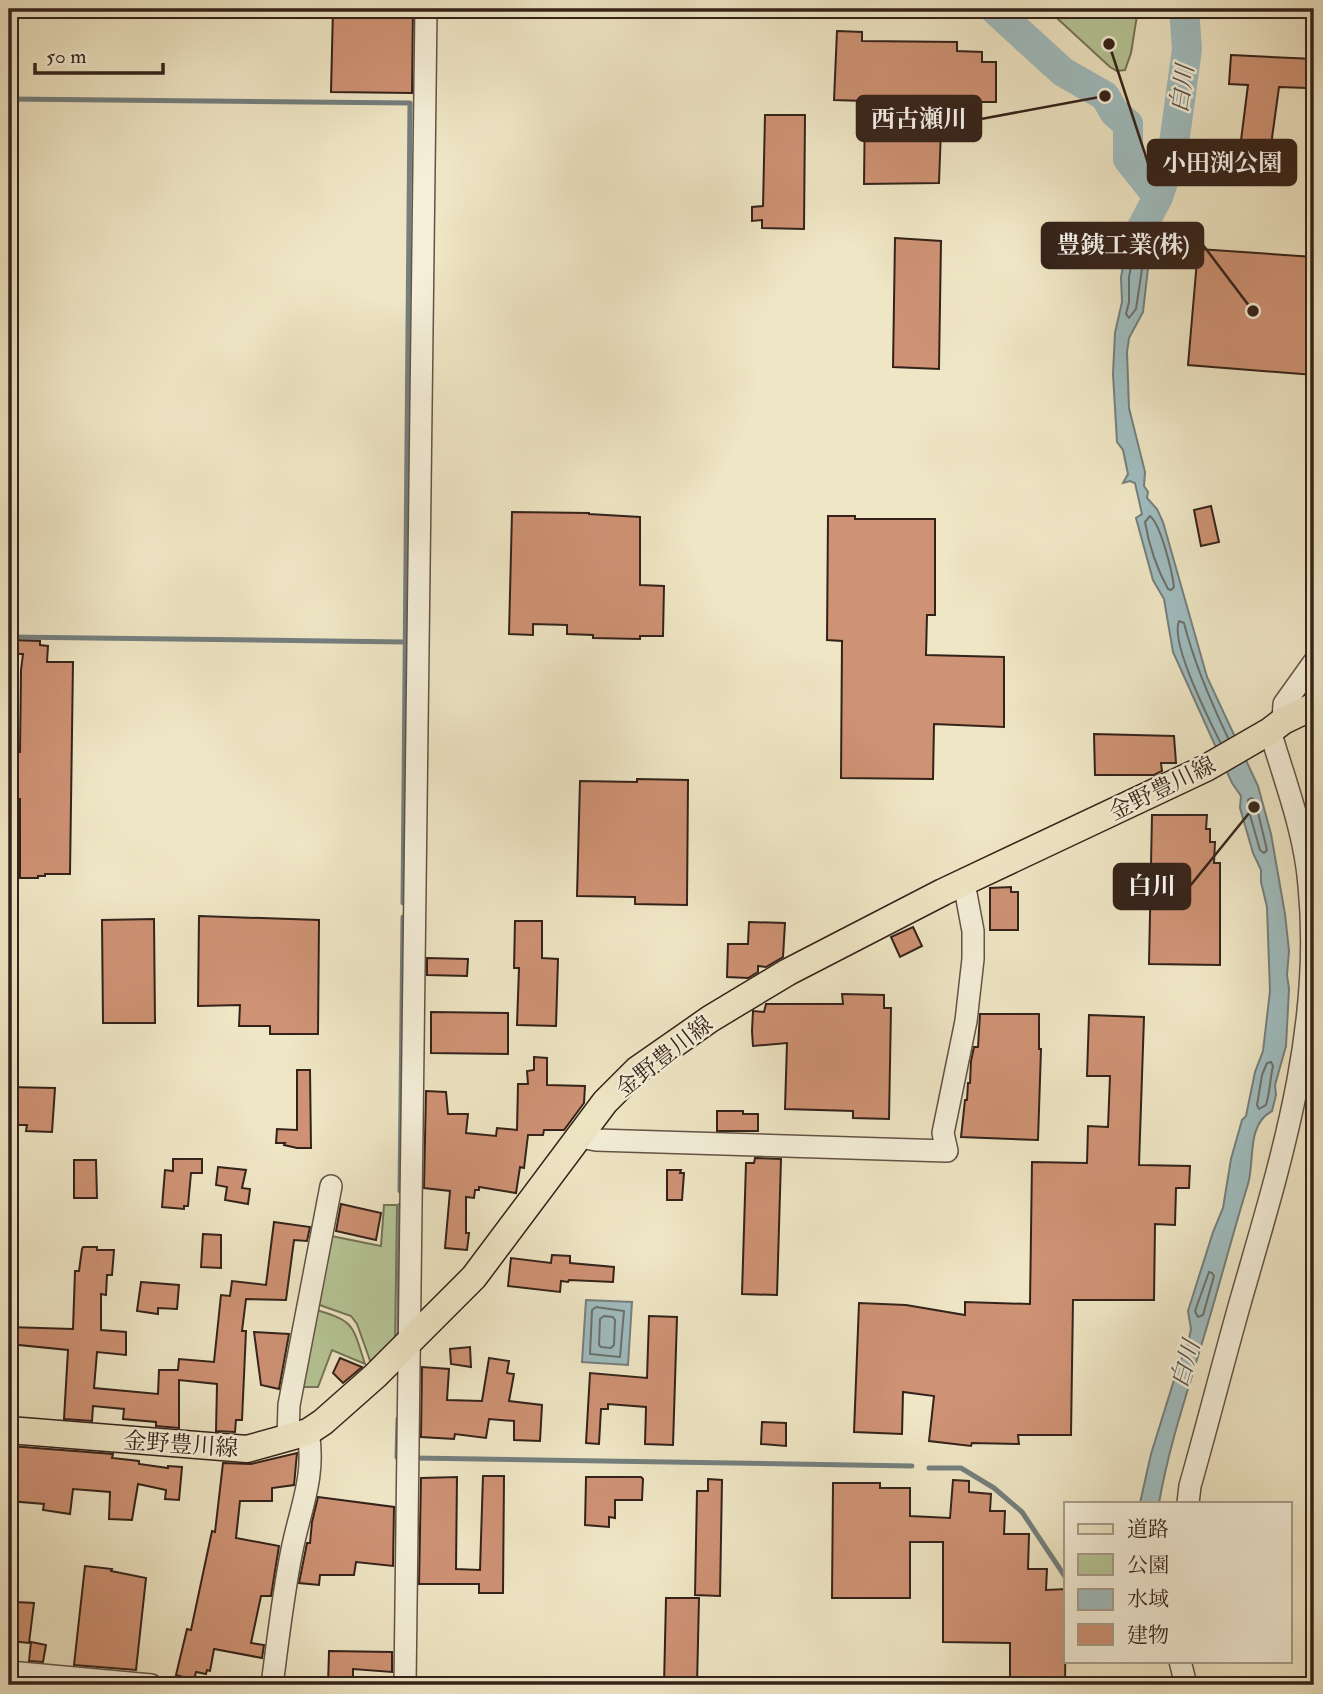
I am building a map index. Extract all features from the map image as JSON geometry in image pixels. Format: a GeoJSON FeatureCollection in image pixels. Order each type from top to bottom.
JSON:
{"type":"FeatureCollection","features":[{"type":"Feature","properties":{"kind":"main road","name":"金野豊川線"},"geometry":{"type":"LineString","coordinates":[[9,1430],[247,1449],[298,1435],[323,1422],[408,1344],[474,1277],[605,1102],[637,1070],[710,1019],[788,972],[943,892],[1206,768],[1314,706]]}},
{"type":"Feature","properties":{"kind":"street"},"geometry":{"type":"LineString","coordinates":[[405,1685],[426,9]]}},
{"type":"Feature","properties":{"kind":"street"},"geometry":{"type":"LineString","coordinates":[[1188,1502],[1231,1332],[1278,1178],[1303,1056],[1311,987],[1309,884],[1299,828],[1270,730],[1284,704],[1314,662]]}},
{"type":"Feature","properties":{"kind":"street"},"geometry":{"type":"LineString","coordinates":[[579,1137],[596,1140],[947,1151],[943,1133],[966,1021],[973,959],[973,931],[964,883]]}},
{"type":"Feature","properties":{"kind":"street"},"geometry":{"type":"LineString","coordinates":[[272,1685],[292,1549],[308,1490],[311,1448],[298,1435],[289,1405],[331,1186]]}},
{"type":"Feature","properties":{"kind":"street"},"geometry":{"type":"LineString","coordinates":[[1180,1662],[1186,1685]]}},
{"type":"Feature","properties":{"kind":"street"},"geometry":{"type":"LineString","coordinates":[[9,1672],[151,1685]]}},
{"type":"Feature","properties":{"kind":"green space"},"geometry":{"type":"Polygon","coordinates":[[[1047,9],[1138,9],[1131,53],[1125,70],[1117,71],[1110,67],[1047,9]]]}},
{"type":"Feature","properties":{"kind":"green space"},"geometry":{"type":"Polygon","coordinates":[[[384,1205],[397,1205],[395,1345],[372,1366],[357,1324],[351,1316],[314,1303],[326,1235],[381,1246],[384,1205]]]}},
{"type":"Feature","properties":{"kind":"green space"},"geometry":{"type":"Polygon","coordinates":[[[313,1309],[337,1317],[350,1326],[365,1364],[332,1350],[318,1387],[299,1387],[313,1309]]]}},
{"type":"Feature","properties":{"kind":"water"},"geometry":{"type":"Polygon","coordinates":[[[1165,194],[1156,220],[1143,312],[1129,338],[1129,408],[1145,472],[1147,498],[1157,509],[1163,522],[1207,677],[1258,786],[1271,834],[1289,951],[1286,1046],[1275,1085],[1276,1095],[1272,1111],[1258,1125],[1255,1134],[1248,1184],[1173,1439],[1159,1502],[1140,1502],[1151,1454],[1180,1361],[1186,1351],[1191,1329],[1188,1311],[1223,1208],[1231,1159],[1242,1120],[1246,1116],[1255,1072],[1263,1051],[1270,991],[1267,907],[1261,870],[1253,853],[1240,808],[1241,796],[1232,783],[1173,652],[1164,599],[1153,580],[1136,518],[1142,514],[1135,483],[1123,483],[1128,474],[1123,450],[1117,442],[1113,374],[1115,333],[1122,302],[1121,277],[1132,221],[1149,201],[1165,194]]]}},
{"type":"Feature","properties":{"kind":"water"},"geometry":{"type":"Polygon","coordinates":[[[586,1300],[632,1302],[628,1365],[582,1362],[586,1300]]]}},
{"type":"Feature","properties":{"kind":"building"},"geometry":{"type":"Polygon","coordinates":[[[333,9],[413,9],[412,93],[331,92],[333,9]]]}},
{"type":"Feature","properties":{"kind":"building"},"geometry":{"type":"Polygon","coordinates":[[[837,31],[862,32],[862,41],[957,42],[957,51],[982,52],[982,62],[996,62],[996,102],[942,102],[939,183],[864,184],[865,101],[834,100],[837,31]]]}},
{"type":"Feature","properties":{"kind":"building"},"geometry":{"type":"Polygon","coordinates":[[[1231,55],[1314,59],[1314,74],[1307,88],[1279,87],[1269,160],[1239,156],[1248,85],[1229,84],[1231,55]]]}},
{"type":"Feature","properties":{"kind":"building"},"geometry":{"type":"Polygon","coordinates":[[[765,115],[805,115],[804,229],[762,228],[762,220],[752,221],[752,207],[763,206],[765,115]]]}},
{"type":"Feature","properties":{"kind":"building"},"geometry":{"type":"Polygon","coordinates":[[[895,238],[941,241],[939,369],[893,367],[895,238]]]}},
{"type":"Feature","properties":{"kind":"building"},"geometry":{"type":"Polygon","coordinates":[[[1198,249],[1314,257],[1314,375],[1188,365],[1198,249]]]}},
{"type":"Feature","properties":{"kind":"building"},"geometry":{"type":"Polygon","coordinates":[[[1211,506],[1219,542],[1201,546],[1194,510],[1211,506]]]}},
{"type":"Feature","properties":{"kind":"building"},"geometry":{"type":"Polygon","coordinates":[[[512,512],[640,517],[640,585],[664,586],[663,636],[640,636],[640,639],[593,638],[593,635],[567,634],[567,625],[533,624],[533,635],[509,634],[512,512]]]}},
{"type":"Feature","properties":{"kind":"building"},"geometry":{"type":"Polygon","coordinates":[[[828,516],[855,516],[855,519],[935,519],[935,615],[927,615],[926,655],[1004,657],[1004,727],[934,724],[933,779],[841,778],[842,641],[827,640],[828,516]]]}},
{"type":"Feature","properties":{"kind":"building"},"geometry":{"type":"Polygon","coordinates":[[[9,640],[40,641],[40,645],[48,646],[47,662],[73,662],[70,874],[20,878],[20,799],[17,799],[16,771],[17,752],[20,752],[23,654],[9,654],[9,640]]]}},
{"type":"Feature","properties":{"kind":"building"},"geometry":{"type":"Polygon","coordinates":[[[1094,734],[1174,736],[1176,763],[1161,763],[1162,771],[1154,775],[1095,775],[1094,734]]]}},
{"type":"Feature","properties":{"kind":"building"},"geometry":{"type":"Polygon","coordinates":[[[637,779],[688,780],[687,905],[635,904],[635,897],[577,896],[580,781],[637,782],[637,779]]]}},
{"type":"Feature","properties":{"kind":"building"},"geometry":{"type":"Polygon","coordinates":[[[1152,815],[1207,815],[1206,829],[1210,829],[1210,842],[1215,842],[1214,863],[1220,863],[1220,965],[1149,964],[1152,815]]]}},
{"type":"Feature","properties":{"kind":"building"},"geometry":{"type":"Polygon","coordinates":[[[1011,887],[1011,892],[1018,892],[1018,930],[990,930],[990,888],[1011,887]]]}},
{"type":"Feature","properties":{"kind":"building"},"geometry":{"type":"Polygon","coordinates":[[[199,916],[319,920],[318,1034],[270,1034],[270,1026],[239,1026],[240,1005],[198,1006],[199,916]]]}},
{"type":"Feature","properties":{"kind":"building"},"geometry":{"type":"Polygon","coordinates":[[[154,919],[155,1023],[103,1023],[102,920],[154,919]]]}},
{"type":"Feature","properties":{"kind":"building"},"geometry":{"type":"Polygon","coordinates":[[[515,921],[542,921],[542,958],[558,959],[556,1026],[517,1025],[519,968],[514,968],[515,921]]]}},
{"type":"Feature","properties":{"kind":"building"},"geometry":{"type":"Polygon","coordinates":[[[749,922],[785,923],[783,957],[766,967],[758,966],[758,972],[748,978],[727,977],[728,944],[748,944],[749,922]]]}},
{"type":"Feature","properties":{"kind":"building"},"geometry":{"type":"Polygon","coordinates":[[[913,927],[922,946],[900,957],[891,937],[913,927]]]}},
{"type":"Feature","properties":{"kind":"building"},"geometry":{"type":"Polygon","coordinates":[[[427,958],[468,959],[467,976],[427,975],[427,958]]]}},
{"type":"Feature","properties":{"kind":"building"},"geometry":{"type":"Polygon","coordinates":[[[842,994],[884,995],[884,1008],[891,1008],[889,1119],[853,1118],[853,1111],[785,1109],[787,1043],[753,1046],[753,1011],[764,1012],[766,1004],[843,1004],[842,994]]]}},
{"type":"Feature","properties":{"kind":"building"},"geometry":{"type":"Polygon","coordinates":[[[431,1012],[508,1013],[508,1054],[431,1053],[431,1012]]]}},
{"type":"Feature","properties":{"kind":"building"},"geometry":{"type":"Polygon","coordinates":[[[980,1014],[1039,1014],[1041,1049],[1038,1140],[961,1137],[971,1061],[974,1047],[978,1047],[980,1014]]]}},
{"type":"Feature","properties":{"kind":"building"},"geometry":{"type":"Polygon","coordinates":[[[1089,1015],[1144,1017],[1139,1165],[1190,1166],[1189,1188],[1176,1188],[1175,1225],[1155,1224],[1154,1300],[1073,1300],[1071,1435],[1018,1435],[1019,1444],[972,1443],[971,1446],[929,1441],[934,1396],[903,1392],[902,1434],[854,1432],[859,1303],[906,1305],[965,1315],[965,1302],[1030,1304],[1032,1162],[1087,1163],[1088,1126],[1108,1127],[1110,1076],[1087,1076],[1089,1015]]]}},
{"type":"Feature","properties":{"kind":"building"},"geometry":{"type":"Polygon","coordinates":[[[534,1057],[547,1058],[547,1085],[585,1086],[584,1103],[564,1130],[544,1130],[543,1135],[528,1135],[524,1168],[520,1167],[516,1193],[479,1187],[479,1190],[475,1190],[474,1198],[466,1197],[466,1233],[469,1233],[467,1250],[445,1248],[450,1191],[424,1188],[426,1091],[446,1092],[448,1114],[468,1114],[466,1133],[496,1136],[497,1128],[517,1130],[518,1084],[528,1084],[527,1071],[534,1070],[534,1057]]]}},
{"type":"Feature","properties":{"kind":"building"},"geometry":{"type":"Polygon","coordinates":[[[297,1070],[310,1070],[311,1148],[276,1143],[277,1129],[297,1130],[297,1070]]]}},
{"type":"Feature","properties":{"kind":"building"},"geometry":{"type":"Polygon","coordinates":[[[9,1087],[55,1088],[52,1132],[26,1131],[27,1125],[9,1125],[9,1087]]]}},
{"type":"Feature","properties":{"kind":"building"},"geometry":{"type":"Polygon","coordinates":[[[717,1111],[758,1114],[758,1131],[717,1131],[717,1111]]]}},
{"type":"Feature","properties":{"kind":"building"},"geometry":{"type":"Polygon","coordinates":[[[755,1158],[781,1159],[777,1295],[742,1294],[746,1163],[754,1163],[755,1158]]]}},
{"type":"Feature","properties":{"kind":"building"},"geometry":{"type":"Polygon","coordinates":[[[173,1159],[202,1159],[202,1173],[191,1173],[188,1206],[184,1206],[184,1209],[162,1207],[165,1170],[173,1171],[173,1159]]]}},
{"type":"Feature","properties":{"kind":"building"},"geometry":{"type":"Polygon","coordinates":[[[74,1160],[96,1160],[97,1198],[74,1198],[74,1160]]]}},
{"type":"Feature","properties":{"kind":"building"},"geometry":{"type":"Polygon","coordinates":[[[218,1167],[246,1170],[242,1188],[250,1189],[248,1204],[225,1200],[227,1187],[216,1185],[218,1167]]]}},
{"type":"Feature","properties":{"kind":"building"},"geometry":{"type":"Polygon","coordinates":[[[667,1170],[681,1170],[680,1173],[684,1173],[682,1200],[667,1200],[667,1170]]]}},
{"type":"Feature","properties":{"kind":"building"},"geometry":{"type":"Polygon","coordinates":[[[341,1204],[381,1213],[376,1240],[336,1231],[341,1204]]]}},
{"type":"Feature","properties":{"kind":"building"},"geometry":{"type":"Polygon","coordinates":[[[274,1222],[310,1227],[307,1241],[294,1240],[286,1300],[246,1299],[242,1331],[246,1331],[242,1420],[236,1420],[235,1432],[216,1431],[217,1384],[179,1380],[179,1428],[156,1426],[156,1422],[123,1419],[124,1409],[93,1406],[92,1421],[64,1419],[68,1350],[9,1344],[9,1327],[73,1329],[75,1271],[79,1271],[83,1247],[114,1250],[112,1275],[107,1275],[106,1295],[101,1294],[101,1330],[126,1332],[126,1355],[97,1352],[94,1388],[158,1394],[159,1370],[178,1370],[179,1359],[214,1362],[221,1295],[230,1296],[232,1281],[266,1285],[274,1222]]]}},
{"type":"Feature","properties":{"kind":"building"},"geometry":{"type":"Polygon","coordinates":[[[203,1234],[221,1235],[221,1268],[201,1267],[203,1234]]]}},
{"type":"Feature","properties":{"kind":"building"},"geometry":{"type":"Polygon","coordinates":[[[552,1255],[570,1256],[570,1263],[614,1267],[613,1282],[561,1281],[560,1292],[508,1286],[511,1258],[551,1263],[552,1255]]]}},
{"type":"Feature","properties":{"kind":"building"},"geometry":{"type":"Polygon","coordinates":[[[141,1282],[179,1285],[177,1309],[158,1308],[158,1314],[137,1311],[141,1282]]]}},
{"type":"Feature","properties":{"kind":"building"},"geometry":{"type":"Polygon","coordinates":[[[649,1316],[677,1317],[673,1445],[645,1444],[646,1407],[608,1404],[608,1409],[601,1409],[599,1444],[586,1443],[590,1373],[647,1378],[649,1316]]]}},
{"type":"Feature","properties":{"kind":"building"},"geometry":{"type":"Polygon","coordinates":[[[254,1332],[289,1334],[279,1389],[261,1385],[254,1332]]]}},
{"type":"Feature","properties":{"kind":"building"},"geometry":{"type":"Polygon","coordinates":[[[470,1347],[471,1367],[451,1364],[450,1349],[470,1347]]]}},
{"type":"Feature","properties":{"kind":"building"},"geometry":{"type":"Polygon","coordinates":[[[340,1358],[362,1367],[343,1383],[333,1373],[340,1358]]]}},
{"type":"Feature","properties":{"kind":"building"},"geometry":{"type":"Polygon","coordinates":[[[489,1358],[509,1361],[507,1373],[514,1374],[509,1401],[542,1405],[540,1441],[514,1440],[514,1421],[489,1419],[486,1438],[455,1434],[454,1439],[421,1437],[422,1367],[449,1369],[447,1400],[482,1401],[489,1358]]]}},
{"type":"Feature","properties":{"kind":"building"},"geometry":{"type":"Polygon","coordinates":[[[762,1422],[786,1423],[786,1446],[761,1444],[762,1422]]]}},
{"type":"Feature","properties":{"kind":"building"},"geometry":{"type":"Polygon","coordinates":[[[10,1446],[113,1454],[112,1458],[139,1461],[139,1464],[182,1467],[179,1500],[165,1499],[166,1490],[138,1484],[132,1520],[109,1519],[110,1492],[73,1489],[70,1514],[43,1510],[44,1504],[9,1501],[10,1446]]]}},
{"type":"Feature","properties":{"kind":"building"},"geometry":{"type":"Polygon","coordinates":[[[297,1453],[294,1485],[272,1488],[272,1501],[240,1501],[236,1538],[279,1546],[271,1596],[261,1596],[251,1643],[264,1645],[262,1658],[214,1649],[210,1671],[207,1670],[206,1674],[196,1672],[194,1680],[176,1675],[187,1629],[191,1630],[212,1531],[215,1532],[223,1463],[251,1464],[297,1453]]]}},
{"type":"Feature","properties":{"kind":"building"},"geometry":{"type":"Polygon","coordinates":[[[483,1476],[504,1476],[503,1593],[479,1593],[479,1584],[419,1584],[421,1478],[457,1477],[456,1569],[480,1570],[483,1476]]]}},
{"type":"Feature","properties":{"kind":"building"},"geometry":{"type":"Polygon","coordinates":[[[586,1477],[641,1477],[642,1500],[615,1500],[615,1518],[609,1517],[609,1527],[585,1525],[586,1477]]]}},
{"type":"Feature","properties":{"kind":"building"},"geometry":{"type":"Polygon","coordinates":[[[708,1479],[722,1480],[720,1596],[695,1595],[697,1491],[708,1491],[708,1479]]]}},
{"type":"Feature","properties":{"kind":"building"},"geometry":{"type":"Polygon","coordinates":[[[953,1480],[969,1481],[969,1492],[991,1494],[990,1511],[1005,1511],[1004,1534],[1029,1534],[1028,1569],[1047,1569],[1046,1590],[1064,1589],[1065,1685],[1010,1685],[1010,1643],[943,1642],[943,1542],[910,1542],[910,1598],[832,1598],[833,1483],[880,1483],[880,1488],[910,1488],[910,1516],[950,1518],[953,1480]]]}},
{"type":"Feature","properties":{"kind":"building"},"geometry":{"type":"Polygon","coordinates":[[[318,1497],[394,1507],[393,1566],[356,1562],[354,1575],[320,1575],[319,1585],[299,1583],[307,1543],[310,1543],[318,1497]]]}},
{"type":"Feature","properties":{"kind":"building"},"geometry":{"type":"Polygon","coordinates":[[[85,1566],[112,1569],[111,1571],[146,1578],[136,1670],[74,1665],[85,1566]]]}},
{"type":"Feature","properties":{"kind":"building"},"geometry":{"type":"Polygon","coordinates":[[[666,1598],[699,1598],[697,1685],[664,1685],[666,1598]]]}},
{"type":"Feature","properties":{"kind":"building"},"geometry":{"type":"Polygon","coordinates":[[[16,1602],[34,1603],[29,1643],[11,1641],[16,1602]]]}},
{"type":"Feature","properties":{"kind":"building"},"geometry":{"type":"Polygon","coordinates":[[[31,1642],[46,1645],[43,1662],[29,1661],[31,1642]]]}},
{"type":"Feature","properties":{"kind":"building"},"geometry":{"type":"Polygon","coordinates":[[[329,1651],[392,1652],[392,1672],[353,1669],[353,1685],[328,1685],[329,1651]]]}},
{"type":"Feature","properties":{"kind":"waterway"},"geometry":{"type":"LineString","coordinates":[[994,9],[1063,72],[1105,96],[1114,112],[1128,124],[1128,159],[1158,197]]}},
{"type":"Feature","properties":{"kind":"waterway","name":"白川"},"geometry":{"type":"LineString","coordinates":[[1140,231],[1158,197],[1173,151],[1187,49],[1184,9]]}},
{"type":"Feature","properties":{"kind":"waterway"},"geometry":{"type":"LineString","coordinates":[[9,99],[410,103],[403,903]]}},
{"type":"Feature","properties":{"kind":"waterway"},"geometry":{"type":"LineString","coordinates":[[9,637],[405,642]]}},
{"type":"Feature","properties":{"kind":"waterway"},"geometry":{"type":"LineString","coordinates":[[400,1191],[403,917]]}},
{"type":"Feature","properties":{"kind":"waterway"},"geometry":{"type":"LineString","coordinates":[[399,1338],[400,1205]]}},
{"type":"Feature","properties":{"kind":"waterway"},"geometry":{"type":"LineString","coordinates":[[398,1419],[397,1457],[400,1457]]}},
{"type":"Feature","properties":{"kind":"waterway"},"geometry":{"type":"LineString","coordinates":[[415,1458],[912,1466]]}},
{"type":"Feature","properties":{"kind":"waterway"},"geometry":{"type":"LineString","coordinates":[[929,1468],[961,1468],[994,1488],[1022,1512],[1064,1575]]}},
{"type":"Feature","properties":{"kind":"place","name":"小田渕公園"},"geometry":{"type":"Point","coordinates":[1109,44]}},
{"type":"Feature","properties":{"kind":"place","name":"西古瀬川"},"geometry":{"type":"Point","coordinates":[1105,96]}},
{"type":"Feature","properties":{"kind":"place","name":"豊銕工業(株)"},"geometry":{"type":"Point","coordinates":[1253,311]}},
{"type":"Feature","properties":{"kind":"place","name":"白川"},"geometry":{"type":"Point","coordinates":[1254,807]}}]}
